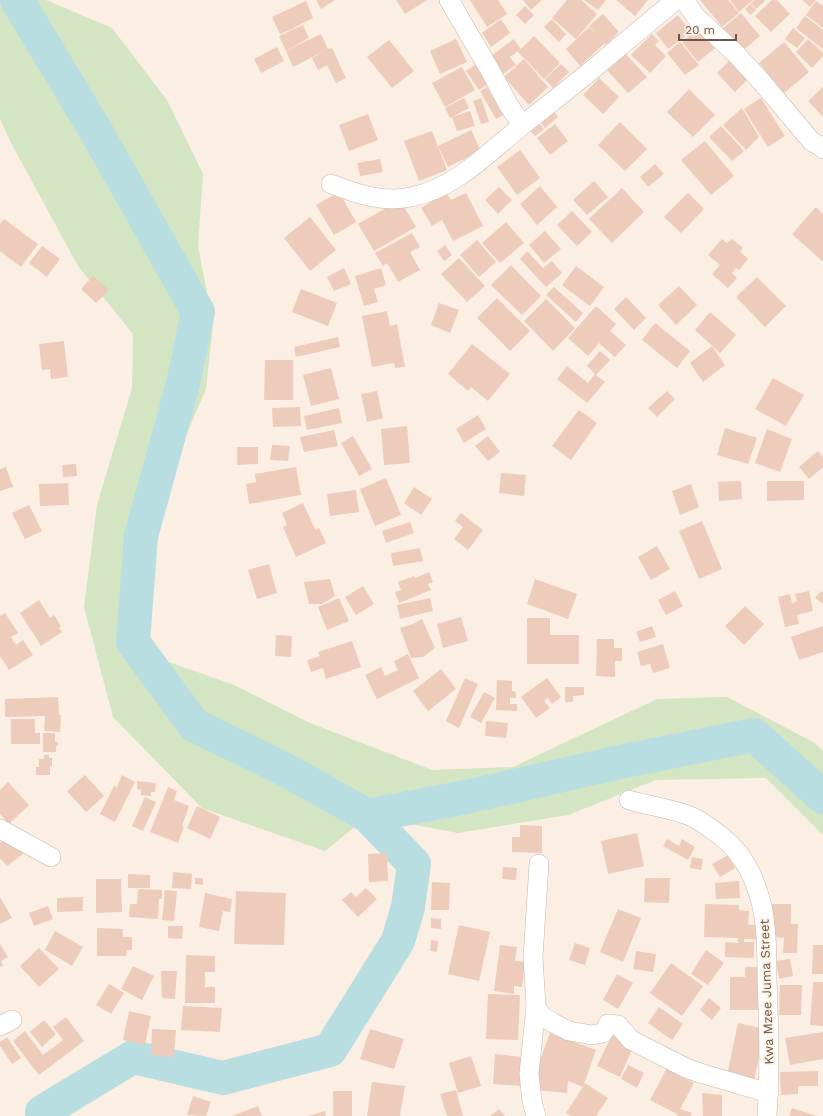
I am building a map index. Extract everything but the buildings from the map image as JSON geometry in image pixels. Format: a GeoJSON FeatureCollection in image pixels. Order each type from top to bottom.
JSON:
{"type":"FeatureCollection","features":[{"type":"Feature","properties":{"kind":"street"},"geometry":{"type":"LineString","coordinates":[[450,0],[508,104],[522,125]]}},
{"type":"Feature","properties":{"kind":"street"},"geometry":{"type":"LineString","coordinates":[[332,184],[358,194],[374,198],[393,200],[410,198],[427,193],[468,171],[484,159],[522,125],[579,81],[676,0]]}},
{"type":"Feature","properties":{"kind":"street"},"geometry":{"type":"LineString","coordinates":[[684,0],[696,17],[736,54],[761,81],[812,142],[821,146],[823,150]]}},
{"type":"Feature","properties":{"kind":"street","name":"Kwa Mzee Juma Street"},"geometry":{"type":"LineString","coordinates":[[629,800],[690,816],[705,825],[723,838],[744,860],[754,881],[761,903],[765,932],[769,1045],[767,1116]]}},
{"type":"Feature","properties":{"kind":"street"},"geometry":{"type":"LineString","coordinates":[[0,829],[51,857]]}},
{"type":"Feature","properties":{"kind":"street"},"geometry":{"type":"LineString","coordinates":[[536,1116],[532,1101],[529,1074],[536,1006],[533,957],[539,864]]}},
{"type":"Feature","properties":{"kind":"street"},"geometry":{"type":"LineString","coordinates":[[536,1006],[541,1015],[569,1030],[592,1035],[603,1033],[608,1024],[618,1025],[631,1040],[686,1068],[768,1093]]}},
{"type":"Feature","properties":{"kind":"green space"},"geometry":{"type":"Polygon","coordinates":[[[0,0],[46,0],[112,28],[167,100],[203,174],[198,245],[213,325],[206,389],[160,496],[135,603],[155,657],[234,685],[310,723],[432,770],[513,767],[657,699],[727,697],[813,742],[823,751],[823,835],[766,778],[656,780],[568,815],[458,833],[368,816],[325,851],[202,808],[113,717],[84,607],[97,505],[132,388],[133,334],[78,266],[10,141],[0,119],[0,0]]]}},
{"type":"Feature","properties":{"kind":"waterway"},"geometry":{"type":"LineString","coordinates":[[17,0],[97,133],[198,312],[182,388],[141,536],[133,642],[194,725],[284,769],[368,816],[466,797],[620,762],[754,735],[823,797]]}},
{"type":"Feature","properties":{"kind":"waterway"},"geometry":{"type":"LineString","coordinates":[[42,1116],[42,1112],[133,1057],[223,1078],[330,1050],[398,941],[408,907],[414,864],[368,816]]}}]}
